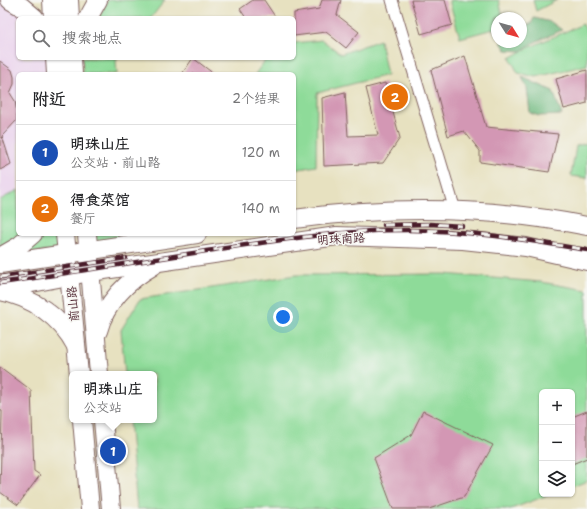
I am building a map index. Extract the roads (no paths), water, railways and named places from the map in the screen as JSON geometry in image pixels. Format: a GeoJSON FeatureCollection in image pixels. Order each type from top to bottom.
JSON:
{"type":"FeatureCollection","features":[{"type":"Feature","properties":{"kind":"main road"},"geometry":{"type":"LineString","coordinates":[[10,0],[22,7],[33,16]]}},
{"type":"Feature","properties":{"kind":"main road"},"geometry":{"type":"LineString","coordinates":[[52,0],[53,16]]}},
{"type":"Feature","properties":{"kind":"main road"},"geometry":{"type":"LineString","coordinates":[[69,0],[70,16]]}},
{"type":"Feature","properties":{"kind":"main road"},"geometry":{"type":"LineString","coordinates":[[89,16],[98,0]]}},
{"type":"Feature","properties":{"kind":"main road"},"geometry":{"type":"LineString","coordinates":[[58,72],[69,62]]}},
{"type":"Feature","properties":{"kind":"main road","name":"明珠南路"},"geometry":{"type":"LineString","coordinates":[[296,219],[336,213],[454,210],[560,221],[587,226]]}},
{"type":"Feature","properties":{"kind":"main road"},"geometry":{"type":"LineString","coordinates":[[336,213],[337,236]]}},
{"type":"Feature","properties":{"kind":"main road"},"geometry":{"type":"LineString","coordinates":[[0,257],[19,246],[31,236]]}},
{"type":"Feature","properties":{"kind":"main road","name":"前山路"},"geometry":{"type":"LineString","coordinates":[[65,236],[79,371]]}},
{"type":"Feature","properties":{"kind":"main road","name":"前山路"},"geometry":{"type":"LineString","coordinates":[[87,236],[99,371]]}},
{"type":"Feature","properties":{"kind":"main road"},"geometry":{"type":"LineString","coordinates":[[131,236],[142,241],[155,241]]}},
{"type":"Feature","properties":{"kind":"main road"},"geometry":{"type":"LineString","coordinates":[[0,264],[88,252],[185,236]]}},
{"type":"Feature","properties":{"kind":"main road","name":"明珠南路"},"geometry":{"type":"LineString","coordinates":[[0,290],[90,272],[337,236],[463,240],[526,247],[587,261]]}},
{"type":"Feature","properties":{"kind":"main road"},"geometry":{"type":"LineString","coordinates":[[97,344],[100,324],[104,313],[112,301],[133,279],[164,261]]}},
{"type":"Feature","properties":{"kind":"main road"},"geometry":{"type":"LineString","coordinates":[[0,290],[25,298],[52,316],[66,331],[76,347]]}},
{"type":"Feature","properties":{"kind":"main road"},"geometry":{"type":"LineString","coordinates":[[82,423],[90,509]]}},
{"type":"Feature","properties":{"kind":"main road"},"geometry":{"type":"LineString","coordinates":[[103,423],[111,509]]}},
{"type":"Feature","properties":{"kind":"street"},"geometry":{"type":"LineString","coordinates":[[392,0],[454,210]]}},
{"type":"Feature","properties":{"kind":"railway"},"geometry":{"type":"LineString","coordinates":[[384,225],[430,224],[462,226]]}},
{"type":"Feature","properties":{"kind":"railway"},"geometry":{"type":"LineString","coordinates":[[0,283],[306,237],[382,230],[430,230],[475,234],[520,239],[587,250]]}},
{"type":"Feature","properties":{"kind":"railway"},"geometry":{"type":"LineString","coordinates":[[0,277],[126,258]]}},
{"type":"Feature","properties":{"kind":"place","name":"得食菜馆"},"geometry":{"type":"Point","coordinates":[395,97]}},
{"type":"Feature","properties":{"kind":"place","name":"明珠山庄"},"geometry":{"type":"Point","coordinates":[113,451]}}]}
